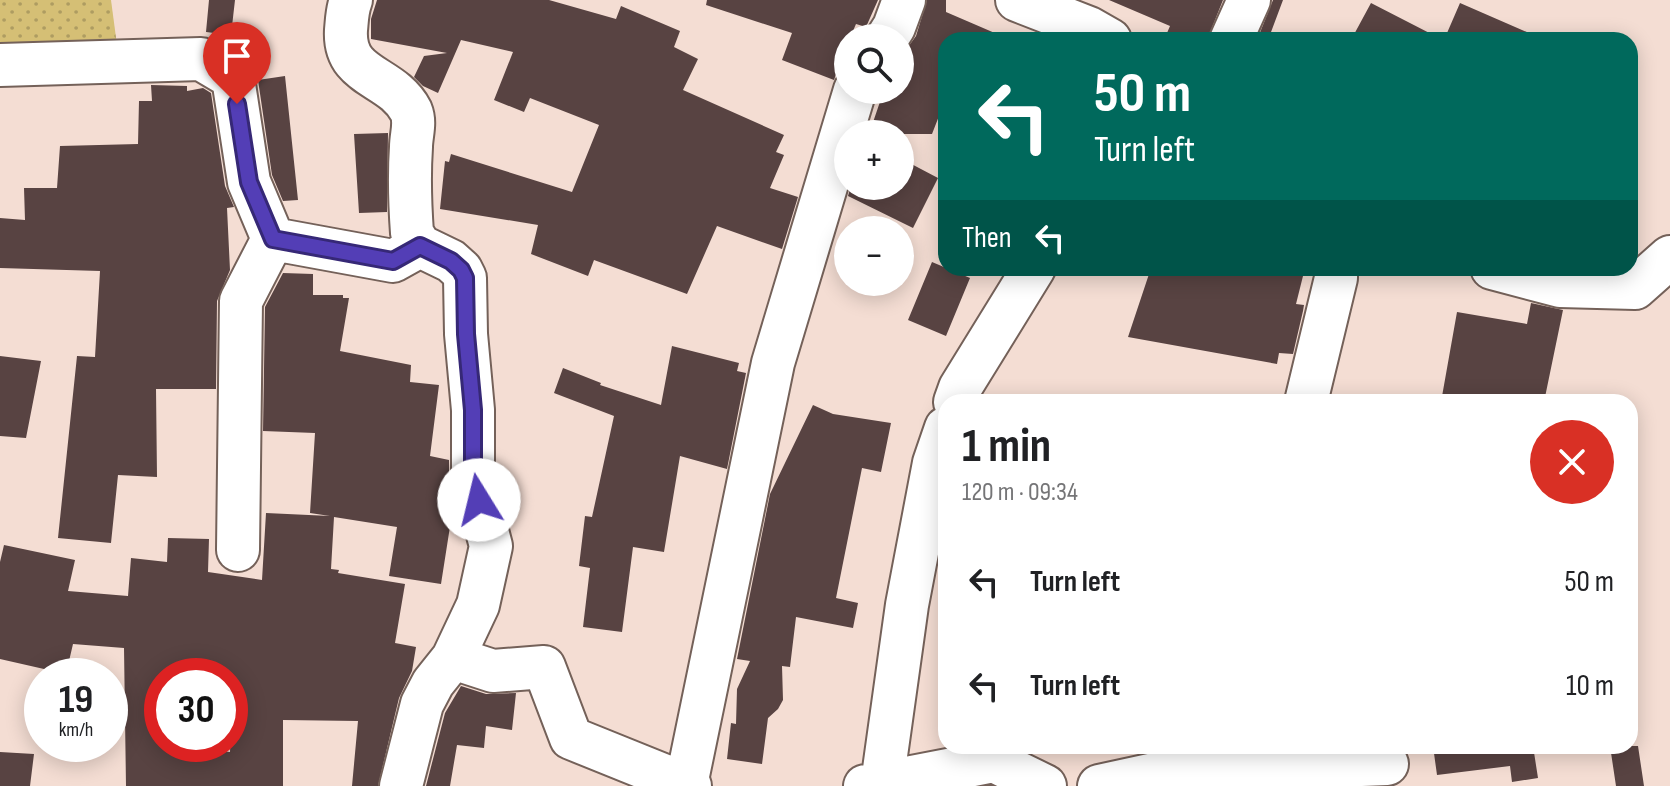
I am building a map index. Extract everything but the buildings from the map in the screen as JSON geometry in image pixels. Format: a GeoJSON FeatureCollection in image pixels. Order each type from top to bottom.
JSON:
{"type":"FeatureCollection","features":[{"type":"Feature","properties":{"kind":"street"},"geometry":{"type":"LineString","coordinates":[[351,0],[345,44],[350,59],[392,88],[410,111],[414,122],[411,146],[412,233],[420,246],[451,261],[465,278],[473,410],[473,478],[491,546],[478,605],[453,658],[433,683],[422,704],[401,786]]}},
{"type":"Feature","properties":{"kind":"street"},"geometry":{"type":"LineString","coordinates":[[895,24],[904,0]]}},
{"type":"Feature","properties":{"kind":"street"},"geometry":{"type":"LineString","coordinates":[[1017,0],[1096,32]]}},
{"type":"Feature","properties":{"kind":"street"},"geometry":{"type":"LineString","coordinates":[[1235,32],[1249,0]]}},
{"type":"Feature","properties":{"kind":"street"},"geometry":{"type":"LineString","coordinates":[[0,65],[201,59],[233,78],[249,182],[273,239]]}},
{"type":"Feature","properties":{"kind":"street"},"geometry":{"type":"LineString","coordinates":[[453,658],[493,671],[544,667],[571,738],[688,786],[773,363],[851,104]]}},
{"type":"Feature","properties":{"kind":"street"},"geometry":{"type":"LineString","coordinates":[[273,239],[393,261],[420,246]]}},
{"type":"Feature","properties":{"kind":"street"},"geometry":{"type":"LineString","coordinates":[[238,550],[241,301],[273,239]]}},
{"type":"Feature","properties":{"kind":"street"},"geometry":{"type":"LineString","coordinates":[[1522,276],[1560,286],[1635,288],[1670,257]]}},
{"type":"Feature","properties":{"kind":"street"},"geometry":{"type":"LineString","coordinates":[[958,394],[1029,276]]}},
{"type":"Feature","properties":{"kind":"street"},"geometry":{"type":"LineString","coordinates":[[1308,394],[1336,276]]}},
{"type":"Feature","properties":{"kind":"street"},"geometry":{"type":"LineString","coordinates":[[938,451],[874,785],[994,761],[1045,786]]}},
{"type":"Feature","properties":{"kind":"street"},"geometry":{"type":"LineString","coordinates":[[1099,786],[1159,773],[1388,765]]}},
{"type":"Feature","properties":{"kind":"shaded area"},"geometry":{"type":"Polygon","coordinates":[[[0,0],[111,0],[117,45],[0,45],[0,0]]]}},
{"type":"Feature","properties":{"kind":"route"},"geometry":{"type":"LineString","coordinates":[[237,104],[249,182],[273,239],[393,261],[420,246],[451,261],[461,270],[465,278],[473,410],[473,478],[479,500]]}}]}
